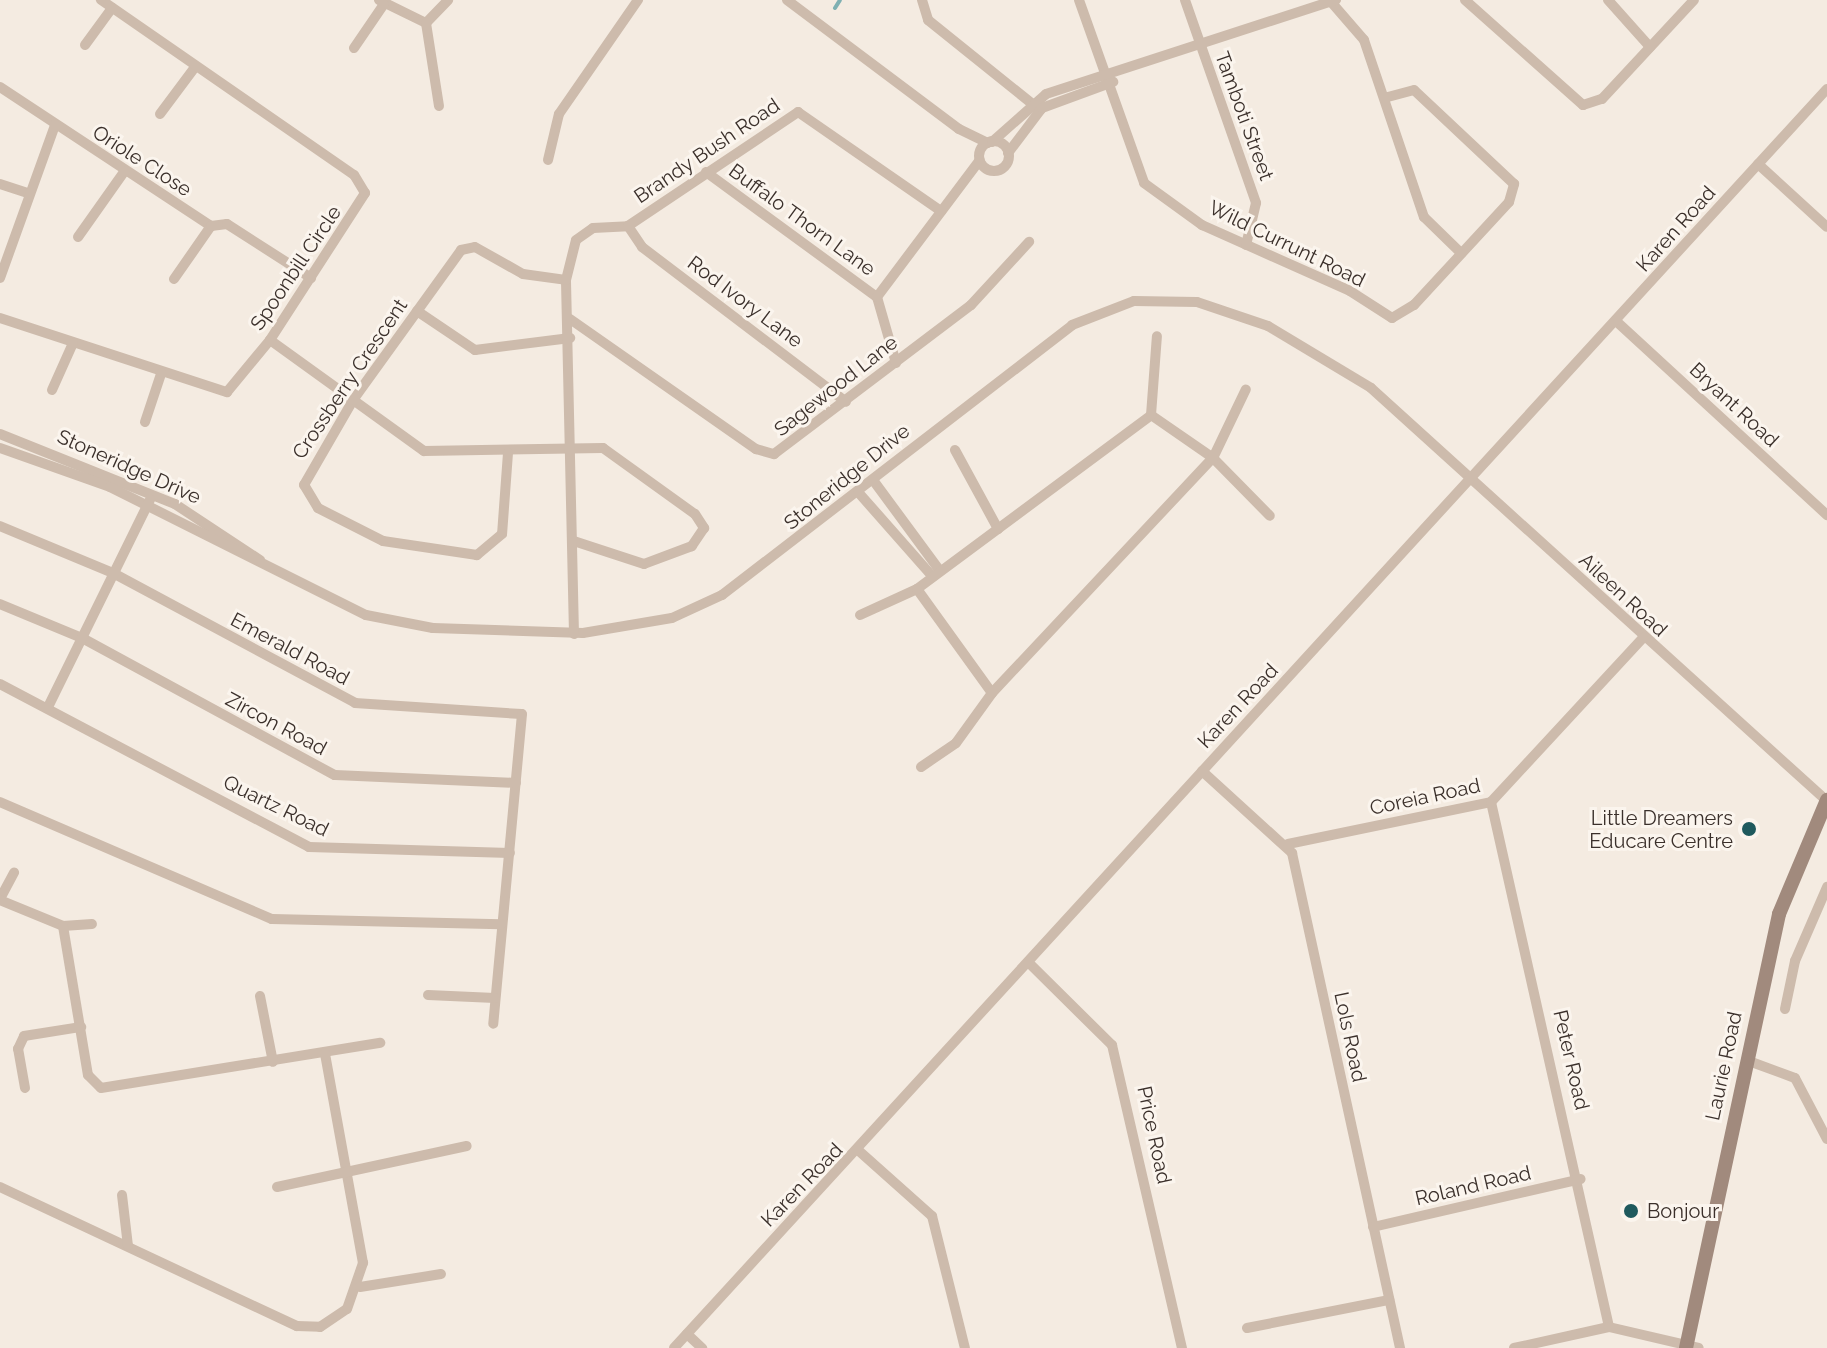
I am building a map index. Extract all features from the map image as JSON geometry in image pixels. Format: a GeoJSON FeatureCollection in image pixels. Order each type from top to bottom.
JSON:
{"type":"FeatureCollection","features":[{"type":"Feature","properties":{"kind":"main road","name":"Laurie Road"},"geometry":{"type":"LineString","coordinates":[[1691,1347],[1746,1060],[1788,885],[1827,800]]}},
{"type":"Feature","properties":{"kind":"street","name":"Spoonbill Circle"},"geometry":{"type":"LineString","coordinates":[[0,318],[161,374],[227,392],[270,340],[362,202],[363,185],[101,0]]}},
{"type":"Feature","properties":{"kind":"street"},"geometry":{"type":"LineString","coordinates":[[426,23],[448,0]]}},
{"type":"Feature","properties":{"kind":"street"},"geometry":{"type":"LineString","coordinates":[[548,160],[559,114],[638,0]]}},
{"type":"Feature","properties":{"kind":"street"},"geometry":{"type":"LineString","coordinates":[[787,0],[959,129],[1008,153]]}},
{"type":"Feature","properties":{"kind":"street"},"geometry":{"type":"LineString","coordinates":[[922,0],[928,20],[1033,100],[1040,110]]}},
{"type":"Feature","properties":{"kind":"street","name":"Wild Currunt Road"},"geometry":{"type":"LineString","coordinates":[[1079,0],[1144,183],[1246,245],[1392,318],[1406,313],[1461,253]]}},
{"type":"Feature","properties":{"kind":"street","name":"Tamboti Street"},"geometry":{"type":"LineString","coordinates":[[1185,0],[1256,203],[1246,245]]}},
{"type":"Feature","properties":{"kind":"street"},"geometry":{"type":"LineString","coordinates":[[1465,0],[1583,105],[1602,99],[1694,0]]}},
{"type":"Feature","properties":{"kind":"street"},"geometry":{"type":"LineString","coordinates":[[1608,0],[1650,47]]}},
{"type":"Feature","properties":{"kind":"street"},"geometry":{"type":"LineString","coordinates":[[354,48],[382,2],[426,23]]}},
{"type":"Feature","properties":{"kind":"street"},"geometry":{"type":"LineString","coordinates":[[967,180],[1004,167],[1008,153],[1040,110],[1125,74],[1334,2],[1364,40],[1424,217],[1461,253],[1509,202],[1514,184],[1414,90],[1385,98]]}},
{"type":"Feature","properties":{"kind":"street"},"geometry":{"type":"LineString","coordinates":[[85,45],[112,8]]}},
{"type":"Feature","properties":{"kind":"street"},"geometry":{"type":"LineString","coordinates":[[426,23],[439,106]]}},
{"type":"Feature","properties":{"kind":"street"},"geometry":{"type":"LineString","coordinates":[[160,114],[195,67]]}},
{"type":"Feature","properties":{"kind":"street"},"geometry":{"type":"LineString","coordinates":[[896,363],[877,297],[967,180],[990,142],[1033,100],[1106,81]]}},
{"type":"Feature","properties":{"kind":"street"},"geometry":{"type":"LineString","coordinates":[[0,87],[55,125],[28,193],[0,278]]}},
{"type":"Feature","properties":{"kind":"street","name":"Karen Road"},"geometry":{"type":"LineString","coordinates":[[674,1348],[859,1151],[1202,771],[1827,89]]}},
{"type":"Feature","properties":{"kind":"street","name":"Brandy Bush Road"},"geometry":{"type":"LineString","coordinates":[[574,634],[574,447],[566,280],[580,235],[628,226],[782,117],[806,113],[941,211]]}},
{"type":"Feature","properties":{"kind":"street","name":"Oriole Close"},"geometry":{"type":"LineString","coordinates":[[55,125],[211,226]]}},
{"type":"Feature","properties":{"kind":"street"},"geometry":{"type":"LineString","coordinates":[[959,129],[990,170]]}},
{"type":"Feature","properties":{"kind":"street"},"geometry":{"type":"LineString","coordinates":[[1758,164],[1827,227]]}},
{"type":"Feature","properties":{"kind":"street"},"geometry":{"type":"LineString","coordinates":[[78,237],[124,172]]}},
{"type":"Feature","properties":{"kind":"street","name":"Buffalo Thorn Lane"},"geometry":{"type":"LineString","coordinates":[[706,172],[877,297]]}},
{"type":"Feature","properties":{"kind":"street"},"geometry":{"type":"LineString","coordinates":[[0,184],[28,193]]}},
{"type":"Feature","properties":{"kind":"street"},"geometry":{"type":"LineString","coordinates":[[174,279],[211,226],[240,227],[311,278]]}},
{"type":"Feature","properties":{"kind":"street","name":"Rod Ivory Lane"},"geometry":{"type":"LineString","coordinates":[[628,226],[642,247],[846,402]]}},
{"type":"Feature","properties":{"kind":"street","name":"Sagewood Lane"},"geometry":{"type":"LineString","coordinates":[[570,319],[764,453],[784,450],[971,305],[1029,242]]}},
{"type":"Feature","properties":{"kind":"street","name":"Crossberry Crescent"},"geometry":{"type":"LineString","coordinates":[[508,453],[503,527],[495,547],[470,556],[399,547],[318,508],[305,491],[306,477],[353,400],[417,311],[469,248],[530,277],[566,280]]}},
{"type":"Feature","properties":{"kind":"street","name":"Stoneridge Drive"},"geometry":{"type":"LineString","coordinates":[[0,448],[148,505],[276,574],[394,622],[574,634],[658,622],[712,600],[858,492],[1072,325],[1134,301],[1197,302],[1236,312],[1305,345],[1398,412]]}},
{"type":"Feature","properties":{"kind":"street"},"geometry":{"type":"LineString","coordinates":[[417,311],[475,350],[570,338]]}},
{"type":"Feature","properties":{"kind":"street","name":"Bryant Road"},"geometry":{"type":"LineString","coordinates":[[1616,321],[1827,515]]}},
{"type":"Feature","properties":{"kind":"street"},"geometry":{"type":"LineString","coordinates":[[860,615],[917,589],[1151,415],[1157,336]]}},
{"type":"Feature","properties":{"kind":"street"},"geometry":{"type":"LineString","coordinates":[[270,340],[424,451],[508,453],[574,447],[613,453],[695,514],[704,528],[695,544],[650,563],[593,549],[574,541]]}},
{"type":"Feature","properties":{"kind":"street"},"geometry":{"type":"LineString","coordinates":[[52,390],[73,343]]}},
{"type":"Feature","properties":{"kind":"street"},"geometry":{"type":"LineString","coordinates":[[145,422],[161,374]]}},
{"type":"Feature","properties":{"kind":"street"},"geometry":{"type":"LineString","coordinates":[[921,767],[956,743],[992,693],[1213,458],[1246,389]]}},
{"type":"Feature","properties":{"kind":"street","name":"Aileen Road"},"geometry":{"type":"LineString","coordinates":[[1398,412],[1643,638],[1827,800]]}},
{"type":"Feature","properties":{"kind":"street"},"geometry":{"type":"LineString","coordinates":[[1151,415],[1213,458],[1270,516]]}},
{"type":"Feature","properties":{"kind":"street","name":"Stoneridge Drive"},"geometry":{"type":"LineString","coordinates":[[0,434],[153,494],[276,574]]}},
{"type":"Feature","properties":{"kind":"street"},"geometry":{"type":"LineString","coordinates":[[955,450],[998,529]]}},
{"type":"Feature","properties":{"kind":"street"},"geometry":{"type":"LineString","coordinates":[[873,480],[937,574]]}},
{"type":"Feature","properties":{"kind":"street"},"geometry":{"type":"LineString","coordinates":[[858,492],[937,574]]}},
{"type":"Feature","properties":{"kind":"street"},"geometry":{"type":"LineString","coordinates":[[49,705],[153,494]]}},
{"type":"Feature","properties":{"kind":"street","name":"Emerald Road"},"geometry":{"type":"LineString","coordinates":[[0,526],[113,573],[355,703],[511,709],[524,718],[516,783]]}},
{"type":"Feature","properties":{"kind":"street"},"geometry":{"type":"LineString","coordinates":[[574,556],[593,549]]}},
{"type":"Feature","properties":{"kind":"street"},"geometry":{"type":"LineString","coordinates":[[917,589],[992,693]]}},
{"type":"Feature","properties":{"kind":"street","name":"Zircon Road"},"geometry":{"type":"LineString","coordinates":[[0,604],[84,639],[335,775],[516,783]]}},
{"type":"Feature","properties":{"kind":"street","name":"Coreia Road"},"geometry":{"type":"LineString","coordinates":[[1288,844],[1491,802],[1643,638]]}},
{"type":"Feature","properties":{"kind":"street","name":"Quartz Road"},"geometry":{"type":"LineString","coordinates":[[0,684],[49,705],[309,847],[510,853]]}},
{"type":"Feature","properties":{"kind":"street"},"geometry":{"type":"LineString","coordinates":[[1202,771],[1288,844]]}},
{"type":"Feature","properties":{"kind":"street"},"geometry":{"type":"LineString","coordinates":[[493,1024],[516,783]]}},
{"type":"Feature","properties":{"kind":"street"},"geometry":{"type":"LineString","coordinates":[[0,802],[272,919],[501,924]]}},
{"type":"Feature","properties":{"kind":"street","name":"Peter Road"},"geometry":{"type":"LineString","coordinates":[[1491,802],[1581,1179],[1609,1327]]}},
{"type":"Feature","properties":{"kind":"street","name":"Lols Road"},"geometry":{"type":"LineString","coordinates":[[1288,844],[1400,1348]]}},
{"type":"Feature","properties":{"kind":"street"},"geometry":{"type":"LineString","coordinates":[[14,873],[0,900],[63,926],[92,924]]}},
{"type":"Feature","properties":{"kind":"street"},"geometry":{"type":"LineString","coordinates":[[1785,1009],[1795,961],[1827,887]]}},
{"type":"Feature","properties":{"kind":"street"},"geometry":{"type":"LineString","coordinates":[[63,926],[88,1075],[111,1091],[380,1043]]}},
{"type":"Feature","properties":{"kind":"street","name":"Price Road"},"geometry":{"type":"LineString","coordinates":[[1029,963],[1112,1045],[1182,1348]]}},
{"type":"Feature","properties":{"kind":"street"},"geometry":{"type":"LineString","coordinates":[[428,995],[495,998]]}},
{"type":"Feature","properties":{"kind":"street"},"geometry":{"type":"LineString","coordinates":[[260,996],[273,1062]]}},
{"type":"Feature","properties":{"kind":"street"},"geometry":{"type":"LineString","coordinates":[[25,1088],[18,1049],[24,1036],[81,1027]]}},
{"type":"Feature","properties":{"kind":"street"},"geometry":{"type":"LineString","coordinates":[[0,1187],[310,1329],[341,1315],[360,1287],[363,1263],[325,1053]]}},
{"type":"Feature","properties":{"kind":"street"},"geometry":{"type":"LineString","coordinates":[[1746,1060],[1795,1078],[1827,1139]]}},
{"type":"Feature","properties":{"kind":"street"},"geometry":{"type":"LineString","coordinates":[[277,1187],[467,1146]]}},
{"type":"Feature","properties":{"kind":"street"},"geometry":{"type":"LineString","coordinates":[[859,1151],[932,1216],[965,1348]]}},
{"type":"Feature","properties":{"kind":"street","name":"Roland Road"},"geometry":{"type":"LineString","coordinates":[[1373,1227],[1581,1179]]}},
{"type":"Feature","properties":{"kind":"street"},"geometry":{"type":"LineString","coordinates":[[122,1195],[128,1246]]}},
{"type":"Feature","properties":{"kind":"street"},"geometry":{"type":"LineString","coordinates":[[360,1287],[441,1274]]}},
{"type":"Feature","properties":{"kind":"street"},"geometry":{"type":"LineString","coordinates":[[1247,1328],[1389,1300]]}},
{"type":"Feature","properties":{"kind":"street"},"geometry":{"type":"LineString","coordinates":[[1514,1348],[1609,1327],[1691,1347]]}},
{"type":"Feature","properties":{"kind":"street"},"geometry":{"type":"LineString","coordinates":[[687,1334],[702,1348]]}},
{"type":"Feature","properties":{"kind":"waterway"},"geometry":{"type":"LineString","coordinates":[[835,8],[840,0]]}},
{"type":"Feature","properties":{"kind":"place","name":"Little Dreamers Educare Centre"},"geometry":{"type":"Point","coordinates":[1749,829]}},
{"type":"Feature","properties":{"kind":"place","name":"Bonjour"},"geometry":{"type":"Point","coordinates":[1631,1211]}}]}
